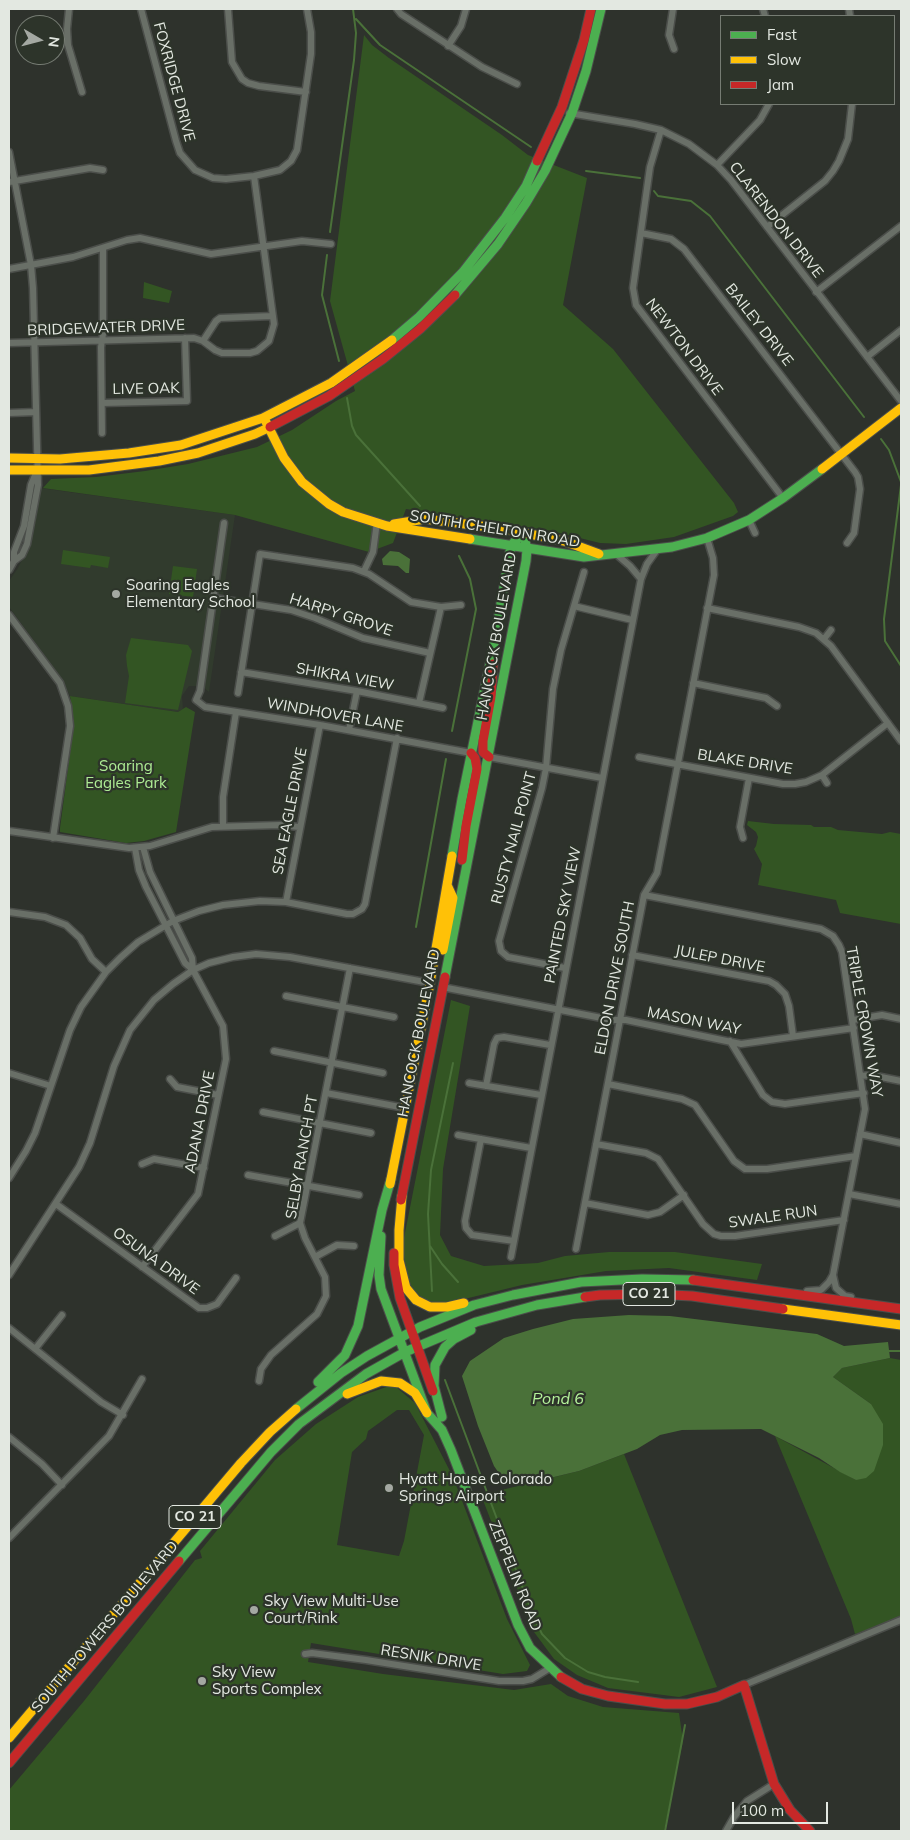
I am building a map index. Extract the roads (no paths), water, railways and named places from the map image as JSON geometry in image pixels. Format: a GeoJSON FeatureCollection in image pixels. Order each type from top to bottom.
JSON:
{"type":"FeatureCollection","features":[{"type":"Feature","properties":{"kind":"main road"},"geometry":{"type":"LineString","coordinates":[[9,458],[38,459],[128,453],[181,445],[263,418],[331,383],[370,357],[397,336],[445,292],[483,248],[526,186],[560,111],[584,40],[591,9]]}},
{"type":"Feature","properties":{"kind":"main road"},"geometry":{"type":"LineString","coordinates":[[9,470],[89,470],[159,461],[198,453],[233,442],[268,428],[314,405],[362,374],[420,329],[452,299],[489,256],[510,228],[545,170],[572,113],[586,71],[601,9]]}},
{"type":"Feature","properties":{"kind":"main road","name":"SOUTH CHELTON ROAD"},"geometry":{"type":"LineString","coordinates":[[263,418],[284,458],[302,482],[329,504],[343,512],[387,526],[584,557],[657,550],[707,538],[749,520],[783,498],[901,408]]}},
{"type":"Feature","properties":{"kind":"main road","name":"SOUTH CHELTON ROAD"},"geometry":{"type":"LineString","coordinates":[[387,526],[425,519],[523,532],[564,541],[600,554]]}},
{"type":"Feature","properties":{"kind":"main road","name":"HANCOCK BOULEVARD"},"geometry":{"type":"LineString","coordinates":[[400,1338],[381,1289],[379,1275],[382,1227],[430,983],[471,753],[494,644],[511,546],[523,532]]}},
{"type":"Feature","properties":{"kind":"main road","name":"HANCOCK BOULEVARD"},"geometry":{"type":"LineString","coordinates":[[418,1347],[400,1298],[394,1265],[395,1236],[442,986],[489,757],[527,549],[523,532]]}},
{"type":"Feature","properties":{"kind":"main road"},"geometry":{"type":"LineString","coordinates":[[489,757],[483,752],[483,741],[493,677],[494,644]]}},
{"type":"Feature","properties":{"kind":"main road"},"geometry":{"type":"LineString","coordinates":[[460,895],[463,842],[477,769],[475,758],[471,753]]}},
{"type":"Feature","properties":{"kind":"main road"},"geometry":{"type":"LineString","coordinates":[[442,986],[438,975],[452,898],[447,885]]}},
{"type":"Feature","properties":{"kind":"main road"},"geometry":{"type":"LineString","coordinates":[[430,983],[442,986]]}},
{"type":"Feature","properties":{"kind":"main road"},"geometry":{"type":"LineString","coordinates":[[424,1080],[423,1068],[436,995],[430,983]]}},
{"type":"Feature","properties":{"kind":"main road"},"geometry":{"type":"LineString","coordinates":[[270,1432],[338,1364],[350,1347],[358,1326],[382,1210],[391,1179]]}},
{"type":"Feature","properties":{"kind":"main road"},"geometry":{"type":"LineString","coordinates":[[402,1196],[399,1239],[401,1270],[406,1288],[423,1305],[447,1307],[510,1291],[564,1285]]}},
{"type":"Feature","properties":{"kind":"main road","name":"SOUTH POWERS BOULEVARD"},"geometry":{"type":"LineString","coordinates":[[9,1738],[241,1463],[270,1432],[307,1399],[341,1373],[413,1331],[474,1305],[496,1298],[596,1281],[672,1278],[901,1309]]}},
{"type":"Feature","properties":{"kind":"main road","name":"SOUTH POWERS BOULEVARD"},"geometry":{"type":"LineString","coordinates":[[9,1763],[257,1468],[299,1424],[366,1374],[405,1352],[476,1322],[529,1307],[600,1295],[668,1294],[742,1302],[901,1324]]}},
{"type":"Feature","properties":{"kind":"main road"},"geometry":{"type":"LineString","coordinates":[[442,1430],[442,1418],[434,1374],[438,1357],[445,1347],[454,1339],[479,1326],[529,1307]]}},
{"type":"Feature","properties":{"kind":"main road","name":"ZEPPELIN ROAD"},"geometry":{"type":"LineString","coordinates":[[400,1338],[427,1412],[442,1430],[451,1450],[518,1625],[530,1648],[550,1668],[566,1680],[594,1693],[665,1704],[687,1704],[707,1700],[744,1685]]}},
{"type":"Feature","properties":{"kind":"main road"},"geometry":{"type":"LineString","coordinates":[[418,1347],[442,1418]]}},
{"type":"Feature","properties":{"kind":"main road"},"geometry":{"type":"LineString","coordinates":[[299,1424],[363,1386],[381,1381],[400,1383],[408,1388],[415,1393],[427,1412]]}},
{"type":"Feature","properties":{"kind":"main road"},"geometry":{"type":"LineString","coordinates":[[744,1685],[774,1784],[790,1810],[810,1831]]}},
{"type":"Feature","properties":{"kind":"street"},"geometry":{"type":"LineString","coordinates":[[70,9],[67,30],[68,45],[82,92]]}},
{"type":"Feature","properties":{"kind":"street","name":"FOXRIDGE DRIVE"},"geometry":{"type":"LineString","coordinates":[[141,9],[180,153],[195,170],[214,178],[226,179],[254,176],[280,170],[291,161],[299,141],[311,54],[311,32],[307,9]]}},
{"type":"Feature","properties":{"kind":"street"},"geometry":{"type":"LineString","coordinates":[[228,9],[232,62],[247,86],[306,92]]}},
{"type":"Feature","properties":{"kind":"street"},"geometry":{"type":"LineString","coordinates":[[397,9],[401,14],[482,68],[517,84]]}},
{"type":"Feature","properties":{"kind":"street"},"geometry":{"type":"LineString","coordinates":[[448,46],[461,26],[466,9]]}},
{"type":"Feature","properties":{"kind":"street"},"geometry":{"type":"LineString","coordinates":[[673,9],[669,35],[674,49]]}},
{"type":"Feature","properties":{"kind":"street"},"geometry":{"type":"LineString","coordinates":[[717,165],[760,120],[768,105]]}},
{"type":"Feature","properties":{"kind":"street"},"geometry":{"type":"LineString","coordinates":[[767,227],[825,181],[833,171],[848,139],[852,105]]}},
{"type":"Feature","properties":{"kind":"street","name":"CLARENDON DRIVE"},"geometry":{"type":"LineString","coordinates":[[560,111],[661,130],[689,144],[717,165],[901,401]]}},
{"type":"Feature","properties":{"kind":"street","name":"NEWTON DRIVE"},"geometry":{"type":"LineString","coordinates":[[661,130],[651,162],[633,288],[636,305],[783,498]]}},
{"type":"Feature","properties":{"kind":"street"},"geometry":{"type":"LineString","coordinates":[[9,152],[11,182],[30,265],[38,459],[24,526],[14,552],[14,561],[9,570]]}},
{"type":"Feature","properties":{"kind":"street"},"geometry":{"type":"LineString","coordinates":[[11,182],[90,168],[103,170]]}},
{"type":"Feature","properties":{"kind":"street","name":"BRIDGEWATER DRIVE"},"geometry":{"type":"LineString","coordinates":[[9,343],[194,338],[204,341],[222,353],[250,353],[257,350],[269,340],[272,333],[273,316],[254,176]]}},
{"type":"Feature","properties":{"kind":"street"},"geometry":{"type":"LineString","coordinates":[[816,292],[901,226]]}},
{"type":"Feature","properties":{"kind":"street","name":"BAILEY DRIVE"},"geometry":{"type":"LineString","coordinates":[[641,233],[671,239],[684,249],[858,477],[860,489],[854,533],[847,543]]}},
{"type":"Feature","properties":{"kind":"street"},"geometry":{"type":"LineString","coordinates":[[9,269],[73,257],[127,240],[140,238],[211,254],[302,241],[331,244]]}},
{"type":"Feature","properties":{"kind":"street"},"geometry":{"type":"LineString","coordinates":[[102,433],[103,249]]}},
{"type":"Feature","properties":{"kind":"street","name":"BRIDGEWATER DRIVE"},"geometry":{"type":"LineString","coordinates":[[204,341],[216,321],[220,318],[273,316]]}},
{"type":"Feature","properties":{"kind":"street"},"geometry":{"type":"LineString","coordinates":[[867,357],[901,330]]}},
{"type":"Feature","properties":{"kind":"street","name":"LIVE OAK"},"geometry":{"type":"LineString","coordinates":[[102,403],[187,401],[185,338]]}},
{"type":"Feature","properties":{"kind":"street"},"geometry":{"type":"LineString","coordinates":[[9,413],[36,412]]}},
{"type":"Feature","properties":{"kind":"street"},"geometry":{"type":"LineString","coordinates":[[749,520],[755,533]]}},
{"type":"Feature","properties":{"kind":"street"},"geometry":{"type":"LineString","coordinates":[[364,571],[373,552],[377,522]]}},
{"type":"Feature","properties":{"kind":"street"},"geometry":{"type":"LineString","coordinates":[[214,598],[224,523]]}},
{"type":"Feature","properties":{"kind":"street","name":"ELDON DRIVE SOUTH"},"geometry":{"type":"LineString","coordinates":[[576,1248],[644,896],[657,873],[714,576],[714,567],[707,538]]}},
{"type":"Feature","properties":{"kind":"street","name":"PAINTED SKY VIEW"},"geometry":{"type":"LineString","coordinates":[[511,1257],[640,579],[647,564],[657,550]]}},
{"type":"Feature","properties":{"kind":"street"},"geometry":{"type":"LineString","coordinates":[[238,693],[260,554],[364,571],[411,602],[441,607],[460,605]]}},
{"type":"Feature","properties":{"kind":"street"},"geometry":{"type":"LineString","coordinates":[[615,554],[630,566],[640,579]]}},
{"type":"Feature","properties":{"kind":"street","name":"RUSTY NAIL POINT"},"geometry":{"type":"LineString","coordinates":[[565,968],[508,957],[504,955],[499,947],[498,941],[540,797],[546,768],[552,688],[584,572]]}},
{"type":"Feature","properties":{"kind":"street","name":"HARPY GROVE"},"geometry":{"type":"LineString","coordinates":[[214,598],[297,612],[363,638],[430,653]]}},
{"type":"Feature","properties":{"kind":"street","name":"WINDHOVER LANE"},"geometry":{"type":"LineString","coordinates":[[214,598],[200,691],[196,700],[205,707],[397,738],[471,753]]}},
{"type":"Feature","properties":{"kind":"street"},"geometry":{"type":"LineString","coordinates":[[574,606],[632,620]]}},
{"type":"Feature","properties":{"kind":"street"},"geometry":{"type":"LineString","coordinates":[[419,703],[441,607]]}},
{"type":"Feature","properties":{"kind":"street"},"geometry":{"type":"LineString","coordinates":[[707,608],[799,627],[816,633],[831,646],[901,741]]}},
{"type":"Feature","properties":{"kind":"street"},"geometry":{"type":"LineString","coordinates":[[9,615],[60,683],[68,706],[70,726],[53,838]]}},
{"type":"Feature","properties":{"kind":"street"},"geometry":{"type":"LineString","coordinates":[[824,639],[831,630]]}},
{"type":"Feature","properties":{"kind":"street","name":"SHIKRA VIEW"},"geometry":{"type":"LineString","coordinates":[[241,672],[357,691],[443,708]]}},
{"type":"Feature","properties":{"kind":"street"},"geometry":{"type":"LineString","coordinates":[[693,683],[766,698],[777,706]]}},
{"type":"Feature","properties":{"kind":"street"},"geometry":{"type":"LineString","coordinates":[[349,730],[357,691]]}},
{"type":"Feature","properties":{"kind":"street"},"geometry":{"type":"LineString","coordinates":[[223,826],[223,797],[236,712]]}},
{"type":"Feature","properties":{"kind":"street","name":"BLAKE DRIVE"},"geometry":{"type":"LineString","coordinates":[[639,757],[789,784],[806,782],[822,775],[888,723]]}},
{"type":"Feature","properties":{"kind":"street","name":"SEA EAGLE DRIVE"},"geometry":{"type":"LineString","coordinates":[[286,902],[320,725]]}},
{"type":"Feature","properties":{"kind":"street"},"geometry":{"type":"LineString","coordinates":[[9,1178],[31,1142],[75,1018],[88,996],[106,972],[129,949],[173,921],[199,911],[223,905],[260,901],[286,902],[347,914],[361,914],[365,904],[397,738]]}},
{"type":"Feature","properties":{"kind":"street"},"geometry":{"type":"LineString","coordinates":[[489,757],[602,778]]}},
{"type":"Feature","properties":{"kind":"street"},"geometry":{"type":"LineString","coordinates":[[822,775],[827,783]]}},
{"type":"Feature","properties":{"kind":"street"},"geometry":{"type":"LineString","coordinates":[[743,838],[740,827],[749,778]]}},
{"type":"Feature","properties":{"kind":"street"},"geometry":{"type":"LineString","coordinates":[[9,831],[118,848],[135,848],[205,828],[223,826],[300,827]]}},
{"type":"Feature","properties":{"kind":"street"},"geometry":{"type":"LineString","coordinates":[[143,847],[150,872],[192,958],[193,970]]}},
{"type":"Feature","properties":{"kind":"street"},"geometry":{"type":"LineString","coordinates":[[135,848],[139,870],[165,925],[184,963],[193,970]]}},
{"type":"Feature","properties":{"kind":"street","name":"TRIPLE CROWN WAY"},"geometry":{"type":"LineString","coordinates":[[644,896],[821,929],[828,932],[837,941],[842,952],[866,1109],[832,1274]]}},
{"type":"Feature","properties":{"kind":"street"},"geometry":{"type":"LineString","coordinates":[[9,912],[45,917],[66,925],[80,938],[92,959],[106,972]]}},
{"type":"Feature","properties":{"kind":"street"},"geometry":{"type":"LineString","coordinates":[[9,1275],[74,1176],[85,1155],[114,1066],[130,1030],[154,1000],[193,970],[222,960],[256,954],[290,957],[430,983]]}},
{"type":"Feature","properties":{"kind":"street","name":"JULEP DRIVE"},"geometry":{"type":"LineString","coordinates":[[632,955],[769,981],[785,994],[789,1006],[793,1036]]}},
{"type":"Feature","properties":{"kind":"street","name":"SELBY RANCH PT"},"geometry":{"type":"LineString","coordinates":[[259,1381],[261,1369],[272,1355],[317,1314],[326,1296],[325,1277],[305,1238],[300,1223],[350,968]]}},
{"type":"Feature","properties":{"kind":"street","name":"ADANA DRIVE"},"geometry":{"type":"LineString","coordinates":[[142,1267],[198,1194],[226,1059],[224,1026],[193,970]]}},
{"type":"Feature","properties":{"kind":"street","name":"MASON WAY"},"geometry":{"type":"LineString","coordinates":[[442,986],[740,1044],[854,1028]]}},
{"type":"Feature","properties":{"kind":"street"},"geometry":{"type":"LineString","coordinates":[[286,996],[394,1017]]}},
{"type":"Feature","properties":{"kind":"street"},"geometry":{"type":"LineString","coordinates":[[853,1020],[882,1015],[901,1019]]}},
{"type":"Feature","properties":{"kind":"street"},"geometry":{"type":"LineString","coordinates":[[486,1086],[494,1044],[497,1038],[504,1036],[550,1046]]}},
{"type":"Feature","properties":{"kind":"street"},"geometry":{"type":"LineString","coordinates":[[730,1041],[762,1095],[772,1102],[785,1104],[864,1093]]}},
{"type":"Feature","properties":{"kind":"street"},"geometry":{"type":"LineString","coordinates":[[274,1051],[383,1073]]}},
{"type":"Feature","properties":{"kind":"street"},"geometry":{"type":"LineString","coordinates":[[9,1073],[51,1086]]}},
{"type":"Feature","properties":{"kind":"street"},"geometry":{"type":"LineString","coordinates":[[861,1076],[871,1075],[901,1081]]}},
{"type":"Feature","properties":{"kind":"street"},"geometry":{"type":"LineString","coordinates":[[170,1079],[177,1087],[218,1095]]}},
{"type":"Feature","properties":{"kind":"street"},"geometry":{"type":"LineString","coordinates":[[469,1083],[541,1096]]}},
{"type":"Feature","properties":{"kind":"street"},"geometry":{"type":"LineString","coordinates":[[608,1084],[682,1099],[695,1105],[734,1161],[745,1169],[767,1170],[856,1156]]}},
{"type":"Feature","properties":{"kind":"street"},"geometry":{"type":"LineString","coordinates":[[326,1093],[405,1108]]}},
{"type":"Feature","properties":{"kind":"street"},"geometry":{"type":"LineString","coordinates":[[263,1112],[371,1133]]}},
{"type":"Feature","properties":{"kind":"street"},"geometry":{"type":"LineString","coordinates":[[860,1134],[901,1143]]}},
{"type":"Feature","properties":{"kind":"street"},"geometry":{"type":"LineString","coordinates":[[458,1135],[531,1148]]}},
{"type":"Feature","properties":{"kind":"street"},"geometry":{"type":"LineString","coordinates":[[482,1139],[464,1221],[466,1228],[472,1235],[514,1241]]}},
{"type":"Feature","properties":{"kind":"street","name":"SWALE RUN"},"geometry":{"type":"LineString","coordinates":[[596,1144],[653,1156],[663,1165],[703,1224],[714,1234],[735,1236],[844,1220]]}},
{"type":"Feature","properties":{"kind":"street"},"geometry":{"type":"LineString","coordinates":[[142,1164],[154,1159],[204,1168]]}},
{"type":"Feature","properties":{"kind":"street"},"geometry":{"type":"LineString","coordinates":[[248,1175],[360,1195]]}},
{"type":"Feature","properties":{"kind":"street"},"geometry":{"type":"LineString","coordinates":[[849,1194],[901,1204]]}},
{"type":"Feature","properties":{"kind":"street"},"geometry":{"type":"LineString","coordinates":[[585,1203],[648,1215],[660,1212],[684,1195]]}},
{"type":"Feature","properties":{"kind":"street","name":"OSUNA DRIVE"},"geometry":{"type":"LineString","coordinates":[[56,1204],[199,1308],[207,1308],[218,1304],[236,1278]]}},
{"type":"Feature","properties":{"kind":"street"},"geometry":{"type":"LineString","coordinates":[[275,1236],[300,1223]]}},
{"type":"Feature","properties":{"kind":"street"},"geometry":{"type":"LineString","coordinates":[[315,1257],[337,1245],[354,1246]]}},
{"type":"Feature","properties":{"kind":"street"},"geometry":{"type":"LineString","coordinates":[[749,1287],[815,1291],[825,1287],[832,1274]]}},
{"type":"Feature","properties":{"kind":"street"},"geometry":{"type":"LineString","coordinates":[[832,1274],[836,1288],[845,1296],[901,1309]]}},
{"type":"Feature","properties":{"kind":"street"},"geometry":{"type":"LineString","coordinates":[[35,1348],[62,1315]]}},
{"type":"Feature","properties":{"kind":"street"},"geometry":{"type":"LineString","coordinates":[[9,1328],[101,1402],[123,1415]]}},
{"type":"Feature","properties":{"kind":"street"},"geometry":{"type":"LineString","coordinates":[[9,1538],[109,1436],[123,1415],[142,1379]]}},
{"type":"Feature","properties":{"kind":"street"},"geometry":{"type":"LineString","coordinates":[[9,1437],[42,1464],[62,1485]]}},
{"type":"Feature","properties":{"kind":"street","name":"ZEPPELIN ROAD"},"geometry":{"type":"LineString","coordinates":[[744,1685],[901,1620]]}},
{"type":"Feature","properties":{"kind":"street","name":"RESNIK DRIVE"},"geometry":{"type":"LineString","coordinates":[[305,1654],[312,1653],[348,1658],[498,1682],[532,1679],[550,1668]]}},
{"type":"Feature","properties":{"kind":"street"},"geometry":{"type":"LineString","coordinates":[[726,1831],[734,1816],[747,1802],[774,1784]]}},
{"type":"Feature","properties":{"kind":"water"},"geometry":{"type":"Polygon","coordinates":[[[390,551],[399,552],[410,559],[409,573],[406,573],[398,566],[383,565],[382,559],[390,551]]]}},
{"type":"Feature","properties":{"kind":"water","name":"Pond 6"},"geometry":{"type":"Polygon","coordinates":[[[629,1315],[670,1316],[817,1334],[844,1346],[888,1342],[890,1358],[842,1368],[833,1377],[871,1404],[883,1424],[883,1445],[874,1471],[866,1478],[856,1480],[819,1458],[761,1429],[682,1430],[660,1435],[637,1449],[579,1471],[533,1482],[505,1482],[494,1466],[478,1426],[462,1376],[470,1361],[504,1338],[533,1329],[573,1319],[629,1315]]]}},
{"type":"Feature","properties":{"kind":"waterway"},"geometry":{"type":"LineString","coordinates":[[330,232],[354,60],[356,33],[353,9]]}},
{"type":"Feature","properties":{"kind":"waterway"},"geometry":{"type":"LineString","coordinates":[[356,19],[380,45],[531,147]]}},
{"type":"Feature","properties":{"kind":"waterway"},"geometry":{"type":"LineString","coordinates":[[586,171],[640,178]]}},
{"type":"Feature","properties":{"kind":"waterway"},"geometry":{"type":"LineString","coordinates":[[654,191],[658,196],[691,201],[710,216],[864,417]]}},
{"type":"Feature","properties":{"kind":"waterway"},"geometry":{"type":"LineString","coordinates":[[327,255],[322,295],[339,361]]}},
{"type":"Feature","properties":{"kind":"waterway"},"geometry":{"type":"LineString","coordinates":[[347,398],[352,426],[356,435],[420,506]]}},
{"type":"Feature","properties":{"kind":"waterway"},"geometry":{"type":"LineString","coordinates":[[881,439],[889,450],[901,482]]}},
{"type":"Feature","properties":{"kind":"waterway"},"geometry":{"type":"LineString","coordinates":[[901,485],[884,619],[885,641],[901,666]]}},
{"type":"Feature","properties":{"kind":"waterway"},"geometry":{"type":"LineString","coordinates":[[452,731],[476,609],[470,579],[459,556]]}},
{"type":"Feature","properties":{"kind":"waterway"},"geometry":{"type":"LineString","coordinates":[[416,927],[446,759]]}},
{"type":"Feature","properties":{"kind":"waterway"},"geometry":{"type":"LineString","coordinates":[[432,1291],[428,1214],[431,1170],[453,1063]]}},
{"type":"Feature","properties":{"kind":"waterway"},"geometry":{"type":"LineString","coordinates":[[430,1246],[442,1264],[458,1282]]}},
{"type":"Feature","properties":{"kind":"waterway"},"geometry":{"type":"LineString","coordinates":[[889,1351],[901,1351]]}},
{"type":"Feature","properties":{"kind":"waterway"},"geometry":{"type":"LineString","coordinates":[[445,1380],[534,1618],[542,1634],[565,1658],[588,1672],[605,1677],[638,1682]]}},
{"type":"Feature","properties":{"kind":"waterway"},"geometry":{"type":"LineString","coordinates":[[665,1831],[685,1725]]}},
{"type":"Feature","properties":{"kind":"place","name":"Soaring Eagles Elementary School"},"geometry":{"type":"Point","coordinates":[116,594]}},
{"type":"Feature","properties":{"kind":"place","name":"Hyatt House Colorado Springs Airport"},"geometry":{"type":"Point","coordinates":[389,1488]}},
{"type":"Feature","properties":{"kind":"place","name":"Sky View Multi-Use Court/Rink"},"geometry":{"type":"Point","coordinates":[254,1610]}},
{"type":"Feature","properties":{"kind":"place","name":"Sky View Sports Complex"},"geometry":{"type":"Point","coordinates":[202,1681]}},
{"type":"Feature","properties":{"kind":"park label","name":"Soaring Eagles Park"},"geometry":{"type":"Point","coordinates":[126,774]}}]}
